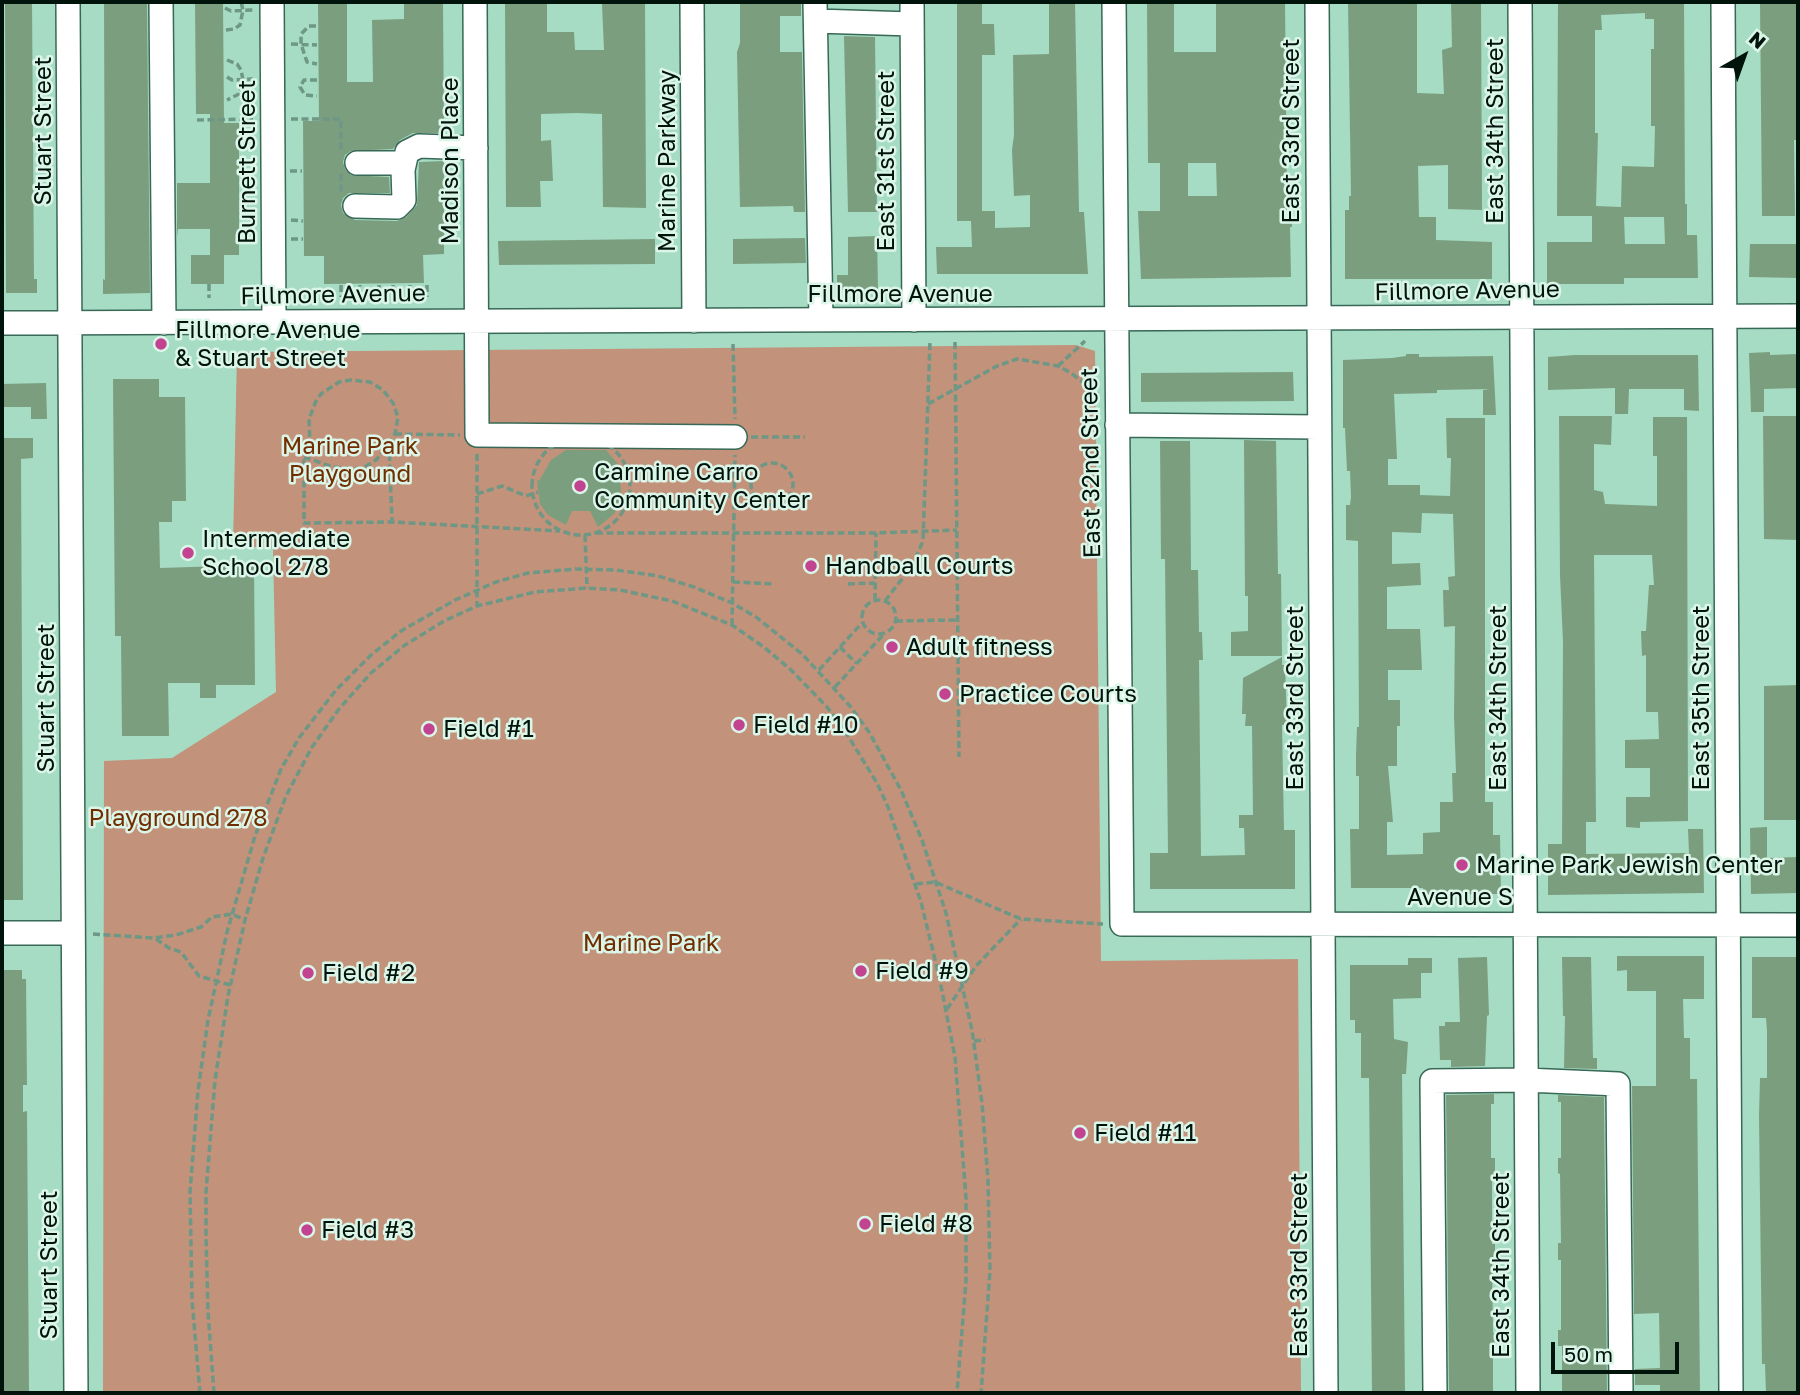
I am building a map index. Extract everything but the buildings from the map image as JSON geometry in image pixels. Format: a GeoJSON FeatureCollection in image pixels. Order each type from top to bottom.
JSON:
{"type":"FeatureCollection","features":[{"type":"Feature","properties":{"kind":"street","name":"Stuart Street"},"geometry":{"type":"LineString","coordinates":[[68,2],[70,323],[83,934],[76,1393]]}},
{"type":"Feature","properties":{"kind":"street"},"geometry":{"type":"LineString","coordinates":[[161,2],[163,323]]}},
{"type":"Feature","properties":{"kind":"street","name":"Madison Place"},"geometry":{"type":"LineString","coordinates":[[475,2],[477,435]]}},
{"type":"Feature","properties":{"kind":"street","name":"Marine Parkway"},"geometry":{"type":"LineString","coordinates":[[692,2],[694,321]]}},
{"type":"Feature","properties":{"kind":"street","name":"East 32nd Street"},"geometry":{"type":"LineString","coordinates":[[1112,924],[1117,425],[1114,2]]}},
{"type":"Feature","properties":{"kind":"street","name":"East 33rd Street"},"geometry":{"type":"LineString","coordinates":[[1317,2],[1326,1393]]}},
{"type":"Feature","properties":{"kind":"street","name":"East 34th Street"},"geometry":{"type":"LineString","coordinates":[[1520,2],[1528,1393]]}},
{"type":"Feature","properties":{"kind":"street","name":"East 35th Street"},"geometry":{"type":"LineString","coordinates":[[1723,2],[1731,1393]]}},
{"type":"Feature","properties":{"kind":"street","name":"Burnett Street"},"geometry":{"type":"LineString","coordinates":[[262,6],[274,323]]}},
{"type":"Feature","properties":{"kind":"street"},"geometry":{"type":"LineString","coordinates":[[821,320],[816,11],[912,13]]}},
{"type":"Feature","properties":{"kind":"street","name":"East 31st Street"},"geometry":{"type":"LineString","coordinates":[[912,13],[914,320]]}},
{"type":"Feature","properties":{"kind":"street"},"geometry":{"type":"LineString","coordinates":[[355,206],[397,207],[404,200],[404,163],[407,152],[419,146],[476,148]]}},
{"type":"Feature","properties":{"kind":"street"},"geometry":{"type":"LineString","coordinates":[[346,162],[404,163]]}},
{"type":"Feature","properties":{"kind":"street","name":"Fillmore Avenue"},"geometry":{"type":"LineString","coordinates":[[2,323],[1798,316]]}},
{"type":"Feature","properties":{"kind":"street"},"geometry":{"type":"LineString","coordinates":[[1117,425],[1320,427]]}},
{"type":"Feature","properties":{"kind":"street"},"geometry":{"type":"LineString","coordinates":[[477,435],[735,437]]}},
{"type":"Feature","properties":{"kind":"street","name":"Avenue S"},"geometry":{"type":"LineString","coordinates":[[1112,924],[1798,925]]}},
{"type":"Feature","properties":{"kind":"street"},"geometry":{"type":"LineString","coordinates":[[2,933],[83,934]]}},
{"type":"Feature","properties":{"kind":"street"},"geometry":{"type":"LineString","coordinates":[[1435,1393],[1432,1081],[1526,1080],[1618,1084],[1621,1393]]}},
{"type":"Feature","properties":{"kind":"path"},"geometry":{"type":"LineString","coordinates":[[226,30],[240,25],[243,10],[241,2]]}},
{"type":"Feature","properties":{"kind":"path"},"geometry":{"type":"LineString","coordinates":[[225,11],[262,6]]}},
{"type":"Feature","properties":{"kind":"path"},"geometry":{"type":"LineString","coordinates":[[316,26],[309,26],[302,34],[301,44],[307,62],[317,64]]}},
{"type":"Feature","properties":{"kind":"path"},"geometry":{"type":"LineString","coordinates":[[289,44],[317,45]]}},
{"type":"Feature","properties":{"kind":"path"},"geometry":{"type":"LineString","coordinates":[[227,60],[237,64],[243,80],[239,94],[228,100]]}},
{"type":"Feature","properties":{"kind":"path"},"geometry":{"type":"LineString","coordinates":[[229,80],[253,79]]}},
{"type":"Feature","properties":{"kind":"path"},"geometry":{"type":"LineString","coordinates":[[300,87],[304,80],[317,80]]}},
{"type":"Feature","properties":{"kind":"path"},"geometry":{"type":"LineString","coordinates":[[289,87],[300,87]]}},
{"type":"Feature","properties":{"kind":"path"},"geometry":{"type":"LineString","coordinates":[[300,87],[305,95],[316,98]]}},
{"type":"Feature","properties":{"kind":"path"},"geometry":{"type":"LineString","coordinates":[[197,120],[253,119]]}},
{"type":"Feature","properties":{"kind":"path"},"geometry":{"type":"LineString","coordinates":[[289,119],[341,119],[346,162],[342,206],[355,206]]}},
{"type":"Feature","properties":{"kind":"path"},"geometry":{"type":"LineString","coordinates":[[289,171],[302,171]]}},
{"type":"Feature","properties":{"kind":"path"},"geometry":{"type":"LineString","coordinates":[[290,220],[303,221]]}},
{"type":"Feature","properties":{"kind":"path"},"geometry":{"type":"LineString","coordinates":[[290,239],[303,240]]}},
{"type":"Feature","properties":{"kind":"path"},"geometry":{"type":"LineString","coordinates":[[209,284],[209,299]]}},
{"type":"Feature","properties":{"kind":"path"},"geometry":{"type":"LineString","coordinates":[[341,285],[341,297]]}},
{"type":"Feature","properties":{"kind":"path"},"geometry":{"type":"LineString","coordinates":[[360,285],[360,297]]}},
{"type":"Feature","properties":{"kind":"path"},"geometry":{"type":"LineString","coordinates":[[379,285],[379,297]]}},
{"type":"Feature","properties":{"kind":"path"},"geometry":{"type":"LineString","coordinates":[[393,285],[393,297]]}},
{"type":"Feature","properties":{"kind":"path"},"geometry":{"type":"LineString","coordinates":[[410,285],[410,297]]}},
{"type":"Feature","properties":{"kind":"path"},"geometry":{"type":"LineString","coordinates":[[427,285],[427,297]]}},
{"type":"Feature","properties":{"kind":"path"},"geometry":{"type":"LineString","coordinates":[[1058,366],[1084,341]]}},
{"type":"Feature","properties":{"kind":"path"},"geometry":{"type":"LineString","coordinates":[[885,601],[912,566],[925,531],[930,342]]}},
{"type":"Feature","properties":{"kind":"path"},"geometry":{"type":"LineString","coordinates":[[955,342],[959,757]]}},
{"type":"Feature","properties":{"kind":"path"},"geometry":{"type":"LineString","coordinates":[[732,625],[736,476],[733,344]]}},
{"type":"Feature","properties":{"kind":"path"},"geometry":{"type":"LineString","coordinates":[[928,404],[1007,361],[1017,359],[1058,366],[1072,373],[1100,395]]}},
{"type":"Feature","properties":{"kind":"path"},"geometry":{"type":"LineString","coordinates":[[304,457],[333,467],[363,468],[376,460],[389,445],[398,425],[393,403],[383,390],[363,380],[339,382],[329,387],[316,401],[309,419],[310,448],[304,457],[304,523],[392,522],[560,531],[585,535],[957,530]]}},
{"type":"Feature","properties":{"kind":"path"},"geometry":{"type":"LineString","coordinates":[[395,434],[477,435],[477,606]]}},
{"type":"Feature","properties":{"kind":"path"},"geometry":{"type":"LineString","coordinates":[[560,531],[542,515],[532,481],[541,458],[560,442],[585,436],[615,451],[625,464],[629,481],[629,497],[622,513],[611,525],[596,533]]}},
{"type":"Feature","properties":{"kind":"path"},"geometry":{"type":"LineString","coordinates":[[735,437],[805,437]]}},
{"type":"Feature","properties":{"kind":"path"},"geometry":{"type":"LineString","coordinates":[[389,445],[392,522]]}},
{"type":"Feature","properties":{"kind":"path"},"geometry":{"type":"LineString","coordinates":[[765,464],[779,464],[790,474],[793,486],[788,498],[776,505],[763,503],[751,488],[753,476],[758,468],[765,464]]}},
{"type":"Feature","properties":{"kind":"path"},"geometry":{"type":"LineString","coordinates":[[723,476],[753,476]]}},
{"type":"Feature","properties":{"kind":"path"},"geometry":{"type":"LineString","coordinates":[[476,494],[502,486],[526,496],[535,493]]}},
{"type":"Feature","properties":{"kind":"path"},"geometry":{"type":"LineString","coordinates":[[723,496],[754,495]]}},
{"type":"Feature","properties":{"kind":"path"},"geometry":{"type":"LineString","coordinates":[[819,670],[862,623],[863,611],[875,600],[876,533]]}},
{"type":"Feature","properties":{"kind":"path"},"geometry":{"type":"LineString","coordinates":[[585,535],[587,587]]}},
{"type":"Feature","properties":{"kind":"path"},"geometry":{"type":"LineString","coordinates":[[200,1393],[192,1300],[190,1192],[198,1091],[216,982],[244,869],[267,802],[289,755],[316,715],[348,677],[384,644],[428,614],[477,589],[511,576],[587,569],[658,576],[732,603],[776,631],[835,687],[869,732],[898,784],[922,840],[946,913],[974,1041],[986,1140],[990,1221],[987,1327],[981,1393]]}},
{"type":"Feature","properties":{"kind":"path"},"geometry":{"type":"LineString","coordinates":[[733,582],[774,584]]}},
{"type":"Feature","properties":{"kind":"path"},"geometry":{"type":"LineString","coordinates":[[848,584],[875,583]]}},
{"type":"Feature","properties":{"kind":"path"},"geometry":{"type":"LineString","coordinates":[[214,1393],[208,1312],[206,1192],[215,1080],[230,985],[245,920],[266,848],[286,796],[325,727],[352,693],[390,657],[436,625],[477,606],[535,592],[587,587],[620,590],[672,601],[732,625],[790,669],[827,707],[845,730],[877,783],[916,884],[947,1010],[961,1113],[966,1198],[966,1281],[957,1393]]}},
{"type":"Feature","properties":{"kind":"path"},"geometry":{"type":"LineString","coordinates":[[835,687],[896,621],[896,613],[885,601],[875,600]]}},
{"type":"Feature","properties":{"kind":"path"},"geometry":{"type":"LineString","coordinates":[[896,621],[956,620]]}},
{"type":"Feature","properties":{"kind":"path"},"geometry":{"type":"LineString","coordinates":[[862,623],[873,633],[883,634]]}},
{"type":"Feature","properties":{"kind":"path"},"geometry":{"type":"LineString","coordinates":[[840,647],[856,663]]}},
{"type":"Feature","properties":{"kind":"path"},"geometry":{"type":"LineString","coordinates":[[916,884],[935,882],[1021,919],[1112,924]]}},
{"type":"Feature","properties":{"kind":"path"},"geometry":{"type":"LineString","coordinates":[[83,934],[155,938],[201,927],[212,917],[232,914],[245,920]]}},
{"type":"Feature","properties":{"kind":"path"},"geometry":{"type":"LineString","coordinates":[[947,1010],[976,966],[1021,919]]}},
{"type":"Feature","properties":{"kind":"path"},"geometry":{"type":"LineString","coordinates":[[155,938],[169,948],[181,952],[199,976],[230,985]]}},
{"type":"Feature","properties":{"kind":"path"},"geometry":{"type":"LineString","coordinates":[[974,1041],[985,1040]]}},
{"type":"Feature","properties":{"kind":"green space","name":"Marine Park"},"geometry":{"type":"Polygon","coordinates":[[[1076,345],[1095,351],[1101,961],[1298,959],[1301,1393],[103,1393],[104,761],[172,758],[276,692],[273,548],[233,546],[237,352],[1076,345]]]}},
{"type":"Feature","properties":{"kind":"place","name":"Fillmore Avenue & Stuart Street"},"geometry":{"type":"Point","coordinates":[161,344]}},
{"type":"Feature","properties":{"kind":"place","name":"Carmine Carro Community Center"},"geometry":{"type":"Point","coordinates":[580,486]}},
{"type":"Feature","properties":{"kind":"place","name":"Intermediate School 278"},"geometry":{"type":"Point","coordinates":[188,553]}},
{"type":"Feature","properties":{"kind":"place","name":"Handball Courts"},"geometry":{"type":"Point","coordinates":[811,566]}},
{"type":"Feature","properties":{"kind":"place","name":"Adult fitness"},"geometry":{"type":"Point","coordinates":[892,647]}},
{"type":"Feature","properties":{"kind":"place","name":"Practice Courts"},"geometry":{"type":"Point","coordinates":[945,694]}},
{"type":"Feature","properties":{"kind":"place","name":"Field #10"},"geometry":{"type":"Point","coordinates":[739,725]}},
{"type":"Feature","properties":{"kind":"place","name":"Field #1"},"geometry":{"type":"Point","coordinates":[429,729]}},
{"type":"Feature","properties":{"kind":"place","name":"Marine Park Jewish Center"},"geometry":{"type":"Point","coordinates":[1462,865]}},
{"type":"Feature","properties":{"kind":"place","name":"Field #9"},"geometry":{"type":"Point","coordinates":[861,971]}},
{"type":"Feature","properties":{"kind":"place","name":"Field #2"},"geometry":{"type":"Point","coordinates":[308,973]}},
{"type":"Feature","properties":{"kind":"place","name":"Field #11"},"geometry":{"type":"Point","coordinates":[1080,1133]}},
{"type":"Feature","properties":{"kind":"place","name":"Field #8"},"geometry":{"type":"Point","coordinates":[865,1224]}},
{"type":"Feature","properties":{"kind":"place","name":"Field #3"},"geometry":{"type":"Point","coordinates":[307,1230]}},
{"type":"Feature","properties":{"kind":"park label","name":"Marine Park Playgound"},"geometry":{"type":"Point","coordinates":[350,460]}},
{"type":"Feature","properties":{"kind":"park label","name":"Playground 278"},"geometry":{"type":"Point","coordinates":[178,818]}}]}
